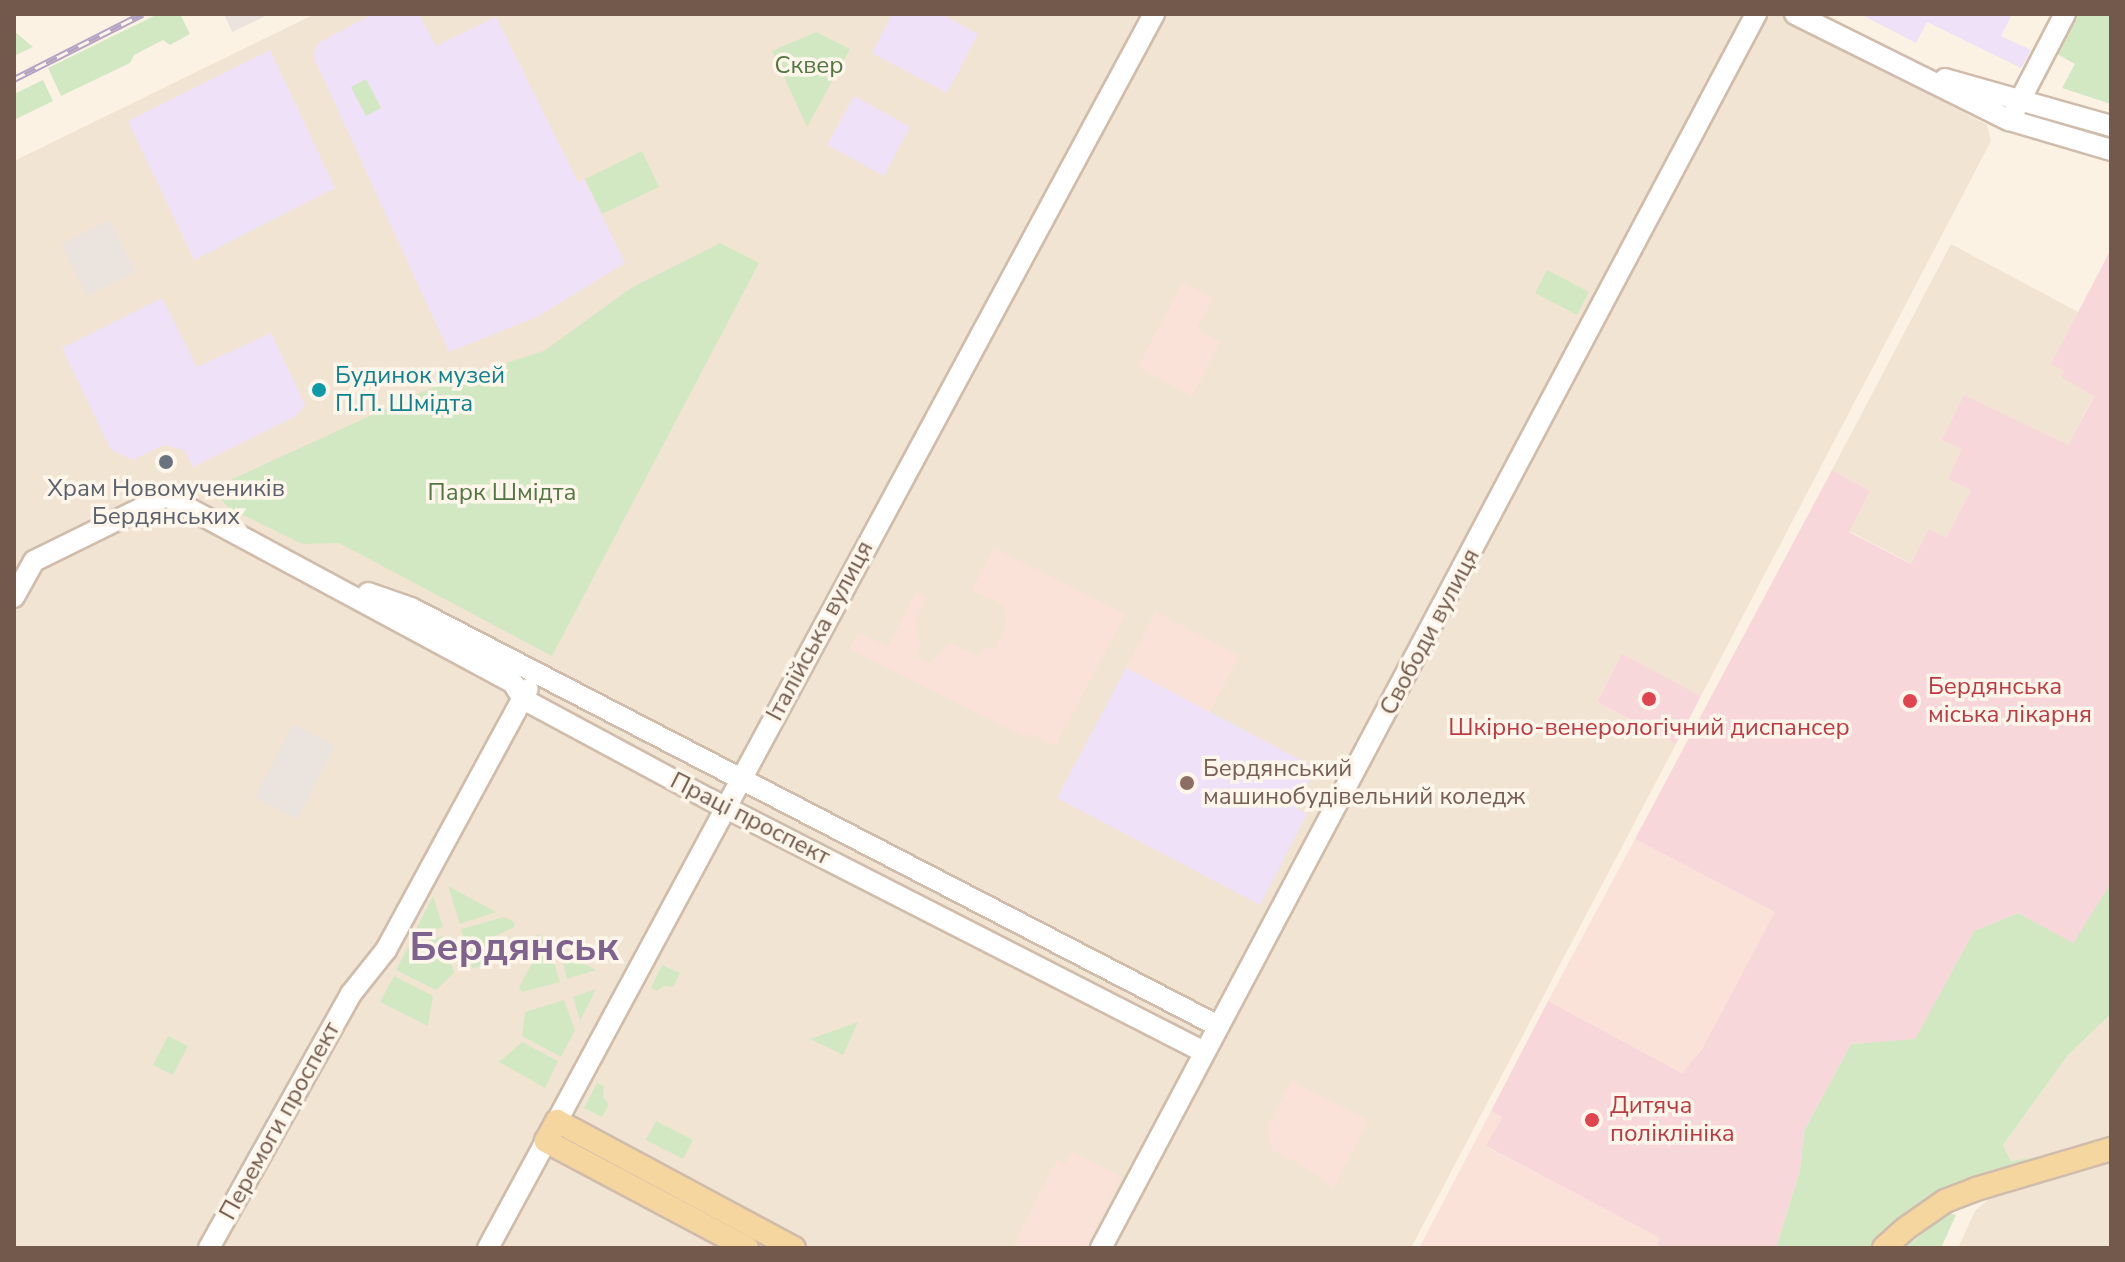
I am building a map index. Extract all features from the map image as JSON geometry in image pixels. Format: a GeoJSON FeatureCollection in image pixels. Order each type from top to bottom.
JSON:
{"type":"FeatureCollection","features":[{"type":"Feature","properties":{"kind":"main road","name":"Італійська вулиця"},"geometry":{"type":"LineString","coordinates":[[488,1248],[1154,14]]}},
{"type":"Feature","properties":{"kind":"main road","name":"Свободи вулиця"},"geometry":{"type":"LineString","coordinates":[[1101,1248],[1756,14]]}},
{"type":"Feature","properties":{"kind":"main road"},"geometry":{"type":"LineString","coordinates":[[1795,14],[1885,62],[2009,120],[2111,150]]}},
{"type":"Feature","properties":{"kind":"main road"},"geometry":{"type":"LineString","coordinates":[[2009,120],[2065,14]]}},
{"type":"Feature","properties":{"kind":"main road"},"geometry":{"type":"LineString","coordinates":[[1885,62],[2111,126]]}},
{"type":"Feature","properties":{"kind":"main road","name":"Праці проспект"},"geometry":{"type":"LineString","coordinates":[[14,597],[34,561],[166,496],[513,683],[523,699],[725,807],[1204,1052]]}},
{"type":"Feature","properties":{"kind":"main road","name":"Праці проспект"},"geometry":{"type":"LineString","coordinates":[[307,572],[411,608],[739,781],[1218,1026]]}},
{"type":"Feature","properties":{"kind":"main road","name":"Перемоги проспект"},"geometry":{"type":"LineString","coordinates":[[209,1248],[351,994],[386,950],[536,674]]}},
{"type":"Feature","properties":{"kind":"main road"},"geometry":{"type":"LineString","coordinates":[[552,1131],[747,1248]]}},
{"type":"Feature","properties":{"kind":"main road"},"geometry":{"type":"LineString","coordinates":[[552,1131],[794,1248]]}},
{"type":"Feature","properties":{"kind":"main road"},"geometry":{"type":"LineString","coordinates":[[1884,1248],[1945,1201],[2111,1149]]}},
{"type":"Feature","properties":{"kind":"shaded area"},"geometry":{"type":"Polygon","coordinates":[[[224,14],[270,14],[232,32],[224,14]]]}},
{"type":"Feature","properties":{"kind":"shaded area"},"geometry":{"type":"Polygon","coordinates":[[[315,14],[1780,14],[1987,125],[1991,141],[1701,696],[1622,655],[1597,702],[1676,744],[1411,1248],[14,1248],[14,161],[315,14]]]}},
{"type":"Feature","properties":{"kind":"shaded area"},"geometry":{"type":"Polygon","coordinates":[[[373,14],[419,14],[436,46],[496,17],[578,182],[584,179],[625,263],[539,316],[449,352],[313,56],[318,43],[373,14]]]}},
{"type":"Feature","properties":{"kind":"shaded area"},"geometry":{"type":"Polygon","coordinates":[[[892,14],[941,14],[978,34],[947,93],[872,53],[892,14]]]}},
{"type":"Feature","properties":{"kind":"shaded area"},"geometry":{"type":"Polygon","coordinates":[[[1860,14],[2012,14],[2001,36],[2031,50],[2021,68],[1927,22],[1916,43],[1860,14]]]}},
{"type":"Feature","properties":{"kind":"shaded area"},"geometry":{"type":"Polygon","coordinates":[[[270,50],[335,188],[194,260],[128,121],[270,50]]]}},
{"type":"Feature","properties":{"kind":"shaded area"},"geometry":{"type":"Polygon","coordinates":[[[854,96],[910,127],[884,176],[827,145],[854,96]]]}},
{"type":"Feature","properties":{"kind":"shaded area"},"geometry":{"type":"Polygon","coordinates":[[[110,220],[136,272],[87,296],[61,244],[110,220]]]}},
{"type":"Feature","properties":{"kind":"shaded area"},"geometry":{"type":"Polygon","coordinates":[[[1951,244],[2078,312],[2052,364],[2064,371],[2061,377],[2094,395],[2068,445],[1962,449],[1971,490],[1946,538],[1912,564],[1849,531],[1870,491],[1832,470],[1951,244]]]}},
{"type":"Feature","properties":{"kind":"shaded area","name":"Бердянська міська лікарня"},"geometry":{"type":"Polygon","coordinates":[[[2111,249],[2111,883],[2073,944],[2018,913],[1974,931],[1915,1040],[1851,1044],[1804,1131],[1800,1170],[1776,1248],[1664,1248],[1657,1245],[1660,1238],[1486,1146],[1502,1117],[1491,1111],[1548,1001],[1682,1073],[1702,1049],[1775,912],[1635,839],[1832,470],[1870,491],[1849,532],[1911,564],[1929,529],[1946,538],[1971,490],[1948,479],[1962,449],[1942,440],[1964,395],[2068,445],[2094,396],[2061,377],[2064,371],[2051,364],[2111,249]]]}},
{"type":"Feature","properties":{"kind":"shaded area"},"geometry":{"type":"Polygon","coordinates":[[[1183,282],[1213,298],[1196,329],[1220,342],[1192,396],[1138,367],[1183,282]]]}},
{"type":"Feature","properties":{"kind":"shaded area"},"geometry":{"type":"Polygon","coordinates":[[[162,298],[197,367],[271,333],[305,405],[296,416],[193,467],[184,450],[163,445],[133,460],[111,450],[62,348],[162,298]]]}},
{"type":"Feature","properties":{"kind":"shaded area"},"geometry":{"type":"Polygon","coordinates":[[[994,548],[1125,614],[1055,746],[1029,733],[1026,738],[850,649],[858,632],[888,647],[916,592],[927,597],[915,621],[920,647],[916,657],[930,663],[950,643],[978,656],[981,649],[996,648],[1006,626],[1004,605],[972,590],[994,548]]]}},
{"type":"Feature","properties":{"kind":"shaded area"},"geometry":{"type":"Polygon","coordinates":[[[1156,612],[1239,656],[1209,713],[1126,668],[1156,612]]]}},
{"type":"Feature","properties":{"kind":"shaded area","name":"Шкірно-венерологічний диспансер"},"geometry":{"type":"Polygon","coordinates":[[[1622,654],[1701,696],[1676,744],[1597,702],[1622,654]]]}},
{"type":"Feature","properties":{"kind":"shaded area","name":"Бердянський машинобудівельний коледж"},"geometry":{"type":"Polygon","coordinates":[[[1126,668],[1316,768],[1296,808],[1307,814],[1260,905],[1057,798],[1126,668]]]}},
{"type":"Feature","properties":{"kind":"shaded area"},"geometry":{"type":"Polygon","coordinates":[[[293,724],[335,746],[297,819],[255,797],[293,724]]]}},
{"type":"Feature","properties":{"kind":"shaded area"},"geometry":{"type":"Polygon","coordinates":[[[1635,839],[1776,912],[1702,1049],[1682,1073],[1548,1001],[1635,839]]]}},
{"type":"Feature","properties":{"kind":"shaded area"},"geometry":{"type":"Polygon","coordinates":[[[2111,1014],[2111,1138],[2055,1154],[2011,1161],[2003,1145],[2068,1055],[2111,1014]]]}},
{"type":"Feature","properties":{"kind":"shaded area"},"geometry":{"type":"Polygon","coordinates":[[[1292,1081],[1368,1121],[1333,1188],[1313,1172],[1272,1150],[1267,1127],[1292,1081]]]}},
{"type":"Feature","properties":{"kind":"shaded area"},"geometry":{"type":"Polygon","coordinates":[[[1491,1111],[1502,1116],[1487,1147],[1661,1238],[1657,1245],[1664,1248],[1419,1248],[1491,1111]]]}},
{"type":"Feature","properties":{"kind":"shaded area"},"geometry":{"type":"Polygon","coordinates":[[[1072,1152],[1121,1177],[1085,1248],[1012,1248],[1057,1160],[1065,1164],[1072,1152]]]}},
{"type":"Feature","properties":{"kind":"shaded area"},"geometry":{"type":"Polygon","coordinates":[[[2111,1156],[2111,1248],[1958,1248],[1975,1211],[1998,1191],[2111,1156]]]}},
{"type":"Feature","properties":{"kind":"green space"},"geometry":{"type":"Polygon","coordinates":[[[158,14],[180,14],[190,34],[170,45],[163,40],[134,55],[130,63],[61,96],[48,68],[158,14]]]}},
{"type":"Feature","properties":{"kind":"green space"},"geometry":{"type":"Polygon","coordinates":[[[2075,14],[2111,14],[2111,104],[2062,88],[2075,64],[2055,53],[2075,14]]]}},
{"type":"Feature","properties":{"kind":"green space"},"geometry":{"type":"Polygon","coordinates":[[[14,31],[33,47],[14,56],[14,31]]]}},
{"type":"Feature","properties":{"kind":"green space","name":"Сквер"},"geometry":{"type":"Polygon","coordinates":[[[816,32],[850,49],[807,127],[772,51],[816,32]]]}},
{"type":"Feature","properties":{"kind":"green space"},"geometry":{"type":"Polygon","coordinates":[[[366,79],[381,108],[366,116],[351,87],[366,79]]]}},
{"type":"Feature","properties":{"kind":"green space"},"geometry":{"type":"Polygon","coordinates":[[[43,80],[53,101],[14,120],[14,94],[43,80]]]}},
{"type":"Feature","properties":{"kind":"green space"},"geometry":{"type":"Polygon","coordinates":[[[642,151],[659,187],[602,214],[585,179],[642,151]]]}},
{"type":"Feature","properties":{"kind":"green space","name":"Парк Шмідта"},"geometry":{"type":"Polygon","coordinates":[[[720,243],[759,263],[552,656],[339,543],[302,544],[231,509],[222,501],[221,490],[228,481],[442,383],[544,351],[631,288],[720,243]]]}},
{"type":"Feature","properties":{"kind":"green space"},"geometry":{"type":"Polygon","coordinates":[[[1547,270],[1589,292],[1577,315],[1535,293],[1547,270]]]}},
{"type":"Feature","properties":{"kind":"green space"},"geometry":{"type":"Polygon","coordinates":[[[2111,883],[2111,1014],[2068,1055],[2003,1145],[2011,1161],[2055,1154],[1947,1189],[1922,1202],[1895,1223],[1872,1248],[1776,1248],[1800,1170],[1804,1131],[1851,1044],[1915,1039],[1974,931],[2018,913],[2073,943],[2111,883]]]}},
{"type":"Feature","properties":{"kind":"green space"},"geometry":{"type":"Polygon","coordinates":[[[448,886],[496,912],[460,924],[448,886]]]}},
{"type":"Feature","properties":{"kind":"green space"},"geometry":{"type":"Polygon","coordinates":[[[433,896],[443,927],[412,937],[433,896]]]}},
{"type":"Feature","properties":{"kind":"green space"},"geometry":{"type":"Polygon","coordinates":[[[504,917],[514,922],[515,927],[495,936],[479,967],[472,968],[461,929],[504,917]]]}},
{"type":"Feature","properties":{"kind":"green space"},"geometry":{"type":"Polygon","coordinates":[[[538,934],[547,940],[560,982],[522,992],[519,987],[536,956],[534,937],[538,934]]]}},
{"type":"Feature","properties":{"kind":"green space"},"geometry":{"type":"Polygon","coordinates":[[[443,936],[454,973],[436,990],[396,970],[408,947],[443,936]]]}},
{"type":"Feature","properties":{"kind":"green space"},"geometry":{"type":"Polygon","coordinates":[[[514,938],[523,947],[514,956],[505,947],[514,938]]]}},
{"type":"Feature","properties":{"kind":"green space"},"geometry":{"type":"Polygon","coordinates":[[[560,951],[596,970],[567,979],[560,951]]]}},
{"type":"Feature","properties":{"kind":"green space"},"geometry":{"type":"Polygon","coordinates":[[[662,965],[680,973],[673,987],[664,986],[657,991],[651,988],[662,965]]]}},
{"type":"Feature","properties":{"kind":"green space"},"geometry":{"type":"Polygon","coordinates":[[[394,976],[433,996],[428,1026],[380,1002],[394,976]]]}},
{"type":"Feature","properties":{"kind":"green space"},"geometry":{"type":"Polygon","coordinates":[[[596,989],[580,1021],[573,997],[596,989]]]}},
{"type":"Feature","properties":{"kind":"green space"},"geometry":{"type":"Polygon","coordinates":[[[564,1000],[575,1030],[561,1057],[522,1036],[525,1012],[564,1000]]]}},
{"type":"Feature","properties":{"kind":"green space"},"geometry":{"type":"Polygon","coordinates":[[[858,1022],[843,1055],[810,1039],[858,1022]]]}},
{"type":"Feature","properties":{"kind":"green space"},"geometry":{"type":"Polygon","coordinates":[[[168,1036],[188,1046],[173,1075],[153,1065],[168,1036]]]}},
{"type":"Feature","properties":{"kind":"green space"},"geometry":{"type":"Polygon","coordinates":[[[522,1042],[558,1061],[545,1088],[499,1062],[522,1042]]]}},
{"type":"Feature","properties":{"kind":"green space"},"geometry":{"type":"Polygon","coordinates":[[[597,1083],[604,1086],[603,1097],[609,1104],[602,1117],[584,1108],[597,1083]]]}},
{"type":"Feature","properties":{"kind":"green space"},"geometry":{"type":"Polygon","coordinates":[[[656,1121],[693,1140],[683,1159],[646,1140],[656,1121]]]}},
{"type":"Feature","properties":{"kind":"green space"},"geometry":{"type":"Polygon","coordinates":[[[1950,1213],[1956,1215],[1941,1248],[1904,1248],[1950,1213]]]}},
{"type":"Feature","properties":{"kind":"railway"},"geometry":{"type":"LineString","coordinates":[[14,79],[142,14]]}},
{"type":"Feature","properties":{"kind":"place","name":"Будинок музей П.П. Шмідта"},"geometry":{"type":"Point","coordinates":[319,390]}},
{"type":"Feature","properties":{"kind":"place","name":"Храм Новомучеників Бердянських"},"geometry":{"type":"Point","coordinates":[166,462]}},
{"type":"Feature","properties":{"kind":"place","name":"Шкірно-венерологічний диспансер"},"geometry":{"type":"Point","coordinates":[1649,699]}},
{"type":"Feature","properties":{"kind":"place","name":"Бердянська міська лікарня"},"geometry":{"type":"Point","coordinates":[1910,701]}},
{"type":"Feature","properties":{"kind":"place","name":"Бердянський машинобудівельний коледж"},"geometry":{"type":"Point","coordinates":[1187,783]}},
{"type":"Feature","properties":{"kind":"place","name":"Дитяча поліклініка"},"geometry":{"type":"Point","coordinates":[1592,1120]}},
{"type":"Feature","properties":{"kind":"district","name":"Бердянськ"},"geometry":{"type":"Point","coordinates":[514,947]}}]}
